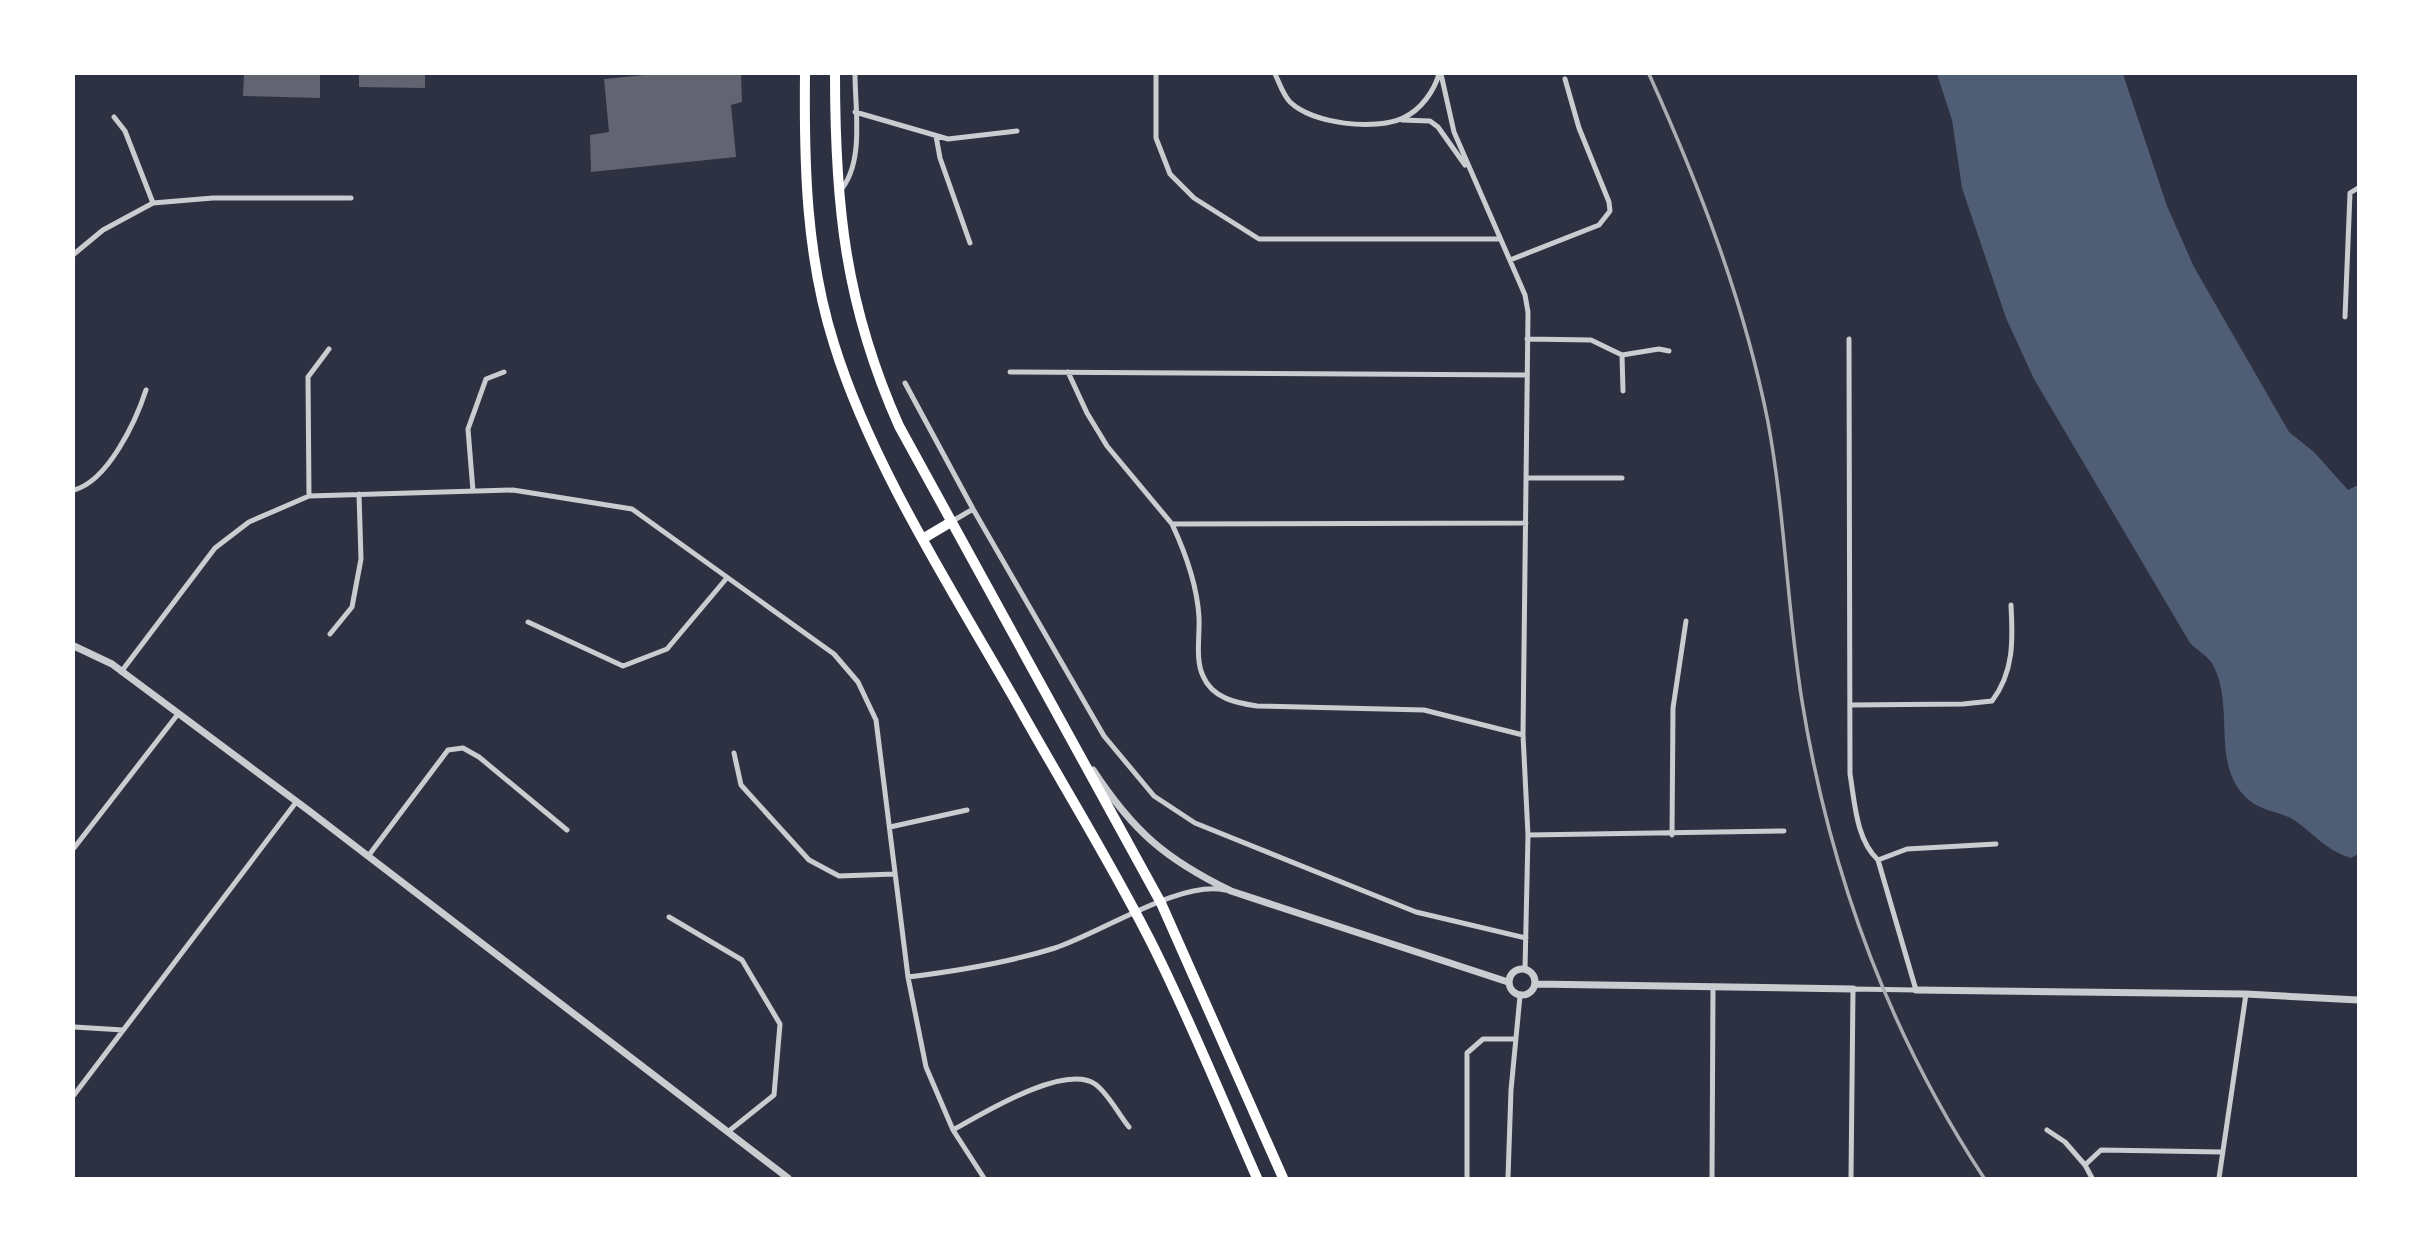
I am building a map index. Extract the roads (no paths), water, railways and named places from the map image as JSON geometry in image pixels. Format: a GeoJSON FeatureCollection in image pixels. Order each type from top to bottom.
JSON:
{"type":"FeatureCollection","features":[{"type":"Feature","properties":{"kind":"highway"},"geometry":{"type":"LineString","coordinates":[[806,74],[807,205],[821,296],[833,342],[857,407],[924,538],[1134,913],[1178,999],[1257,1178]]}},
{"type":"Feature","properties":{"kind":"highway"},"geometry":{"type":"LineString","coordinates":[[835,74],[837,193],[844,249],[864,337],[899,426],[1161,903],[1283,1178]]}},
{"type":"Feature","properties":{"kind":"highway"},"geometry":{"type":"LineString","coordinates":[[924,538],[951,522]]}},
{"type":"Feature","properties":{"kind":"street"},"geometry":{"type":"LineString","coordinates":[[837,193],[849,181],[853,169],[855,74]]}},
{"type":"Feature","properties":{"kind":"street"},"geometry":{"type":"LineString","coordinates":[[1156,74],[1156,138],[1170,174],[1194,198],[1259,239],[1500,239]]}},
{"type":"Feature","properties":{"kind":"street"},"geometry":{"type":"LineString","coordinates":[[1275,74],[1289,101],[1315,118],[1343,125],[1401,120],[1430,121],[1438,127],[1471,174]]}},
{"type":"Feature","properties":{"kind":"street"},"geometry":{"type":"LineString","coordinates":[[1401,120],[1426,99],[1440,74]]}},
{"type":"Feature","properties":{"kind":"street"},"geometry":{"type":"LineString","coordinates":[[1440,74],[1454,132],[1525,295],[1527,375],[1523,735],[1528,835],[1525,969]]}},
{"type":"Feature","properties":{"kind":"street"},"geometry":{"type":"LineString","coordinates":[[1510,260],[1555,239],[1592,229],[1606,219],[1610,211],[1565,79]]}},
{"type":"Feature","properties":{"kind":"street"},"geometry":{"type":"LineString","coordinates":[[855,112],[936,135],[960,138],[1017,131]]}},
{"type":"Feature","properties":{"kind":"street"},"geometry":{"type":"LineString","coordinates":[[114,117],[125,131],[153,202]]}},
{"type":"Feature","properties":{"kind":"street"},"geometry":{"type":"LineString","coordinates":[[936,135],[940,158],[970,243]]}},
{"type":"Feature","properties":{"kind":"street"},"geometry":{"type":"LineString","coordinates":[[2345,317],[2350,193],[2358,188]]}},
{"type":"Feature","properties":{"kind":"street"},"geometry":{"type":"LineString","coordinates":[[75,249],[121,218],[153,202],[213,198],[351,198]]}},
{"type":"Feature","properties":{"kind":"street"},"geometry":{"type":"LineString","coordinates":[[1527,339],[1591,340],[1622,355],[1659,349],[1669,351]]}},
{"type":"Feature","properties":{"kind":"street"},"geometry":{"type":"LineString","coordinates":[[1849,339],[1850,774],[1859,827],[1867,850],[1878,860],[1916,990]]}},
{"type":"Feature","properties":{"kind":"street"},"geometry":{"type":"LineString","coordinates":[[309,496],[308,377],[329,349]]}},
{"type":"Feature","properties":{"kind":"street"},"geometry":{"type":"LineString","coordinates":[[1622,355],[1623,391]]}},
{"type":"Feature","properties":{"kind":"street"},"geometry":{"type":"LineString","coordinates":[[473,491],[468,429],[486,379],[504,372]]}},
{"type":"Feature","properties":{"kind":"street"},"geometry":{"type":"LineString","coordinates":[[1010,372],[1527,375]]}},
{"type":"Feature","properties":{"kind":"street"},"geometry":{"type":"LineString","coordinates":[[1068,372],[1087,413],[1107,446],[1172,524],[1191,570],[1196,593],[1203,676],[1231,702],[1257,706],[1424,710],[1523,735]]}},
{"type":"Feature","properties":{"kind":"street"},"geometry":{"type":"LineString","coordinates":[[905,383],[973,509],[1104,736],[1154,796],[1195,823],[1416,912],[1526,938]]}},
{"type":"Feature","properties":{"kind":"street"},"geometry":{"type":"LineString","coordinates":[[74,490],[91,483],[100,473],[136,421],[146,390]]}},
{"type":"Feature","properties":{"kind":"street"},"geometry":{"type":"LineString","coordinates":[[1526,478],[1622,478]]}},
{"type":"Feature","properties":{"kind":"street"},"geometry":{"type":"LineString","coordinates":[[121,672],[215,548],[249,522],[309,496],[513,490],[632,509],[834,654],[858,682],[876,720],[908,978],[926,1067],[953,1130],[984,1178]]}},
{"type":"Feature","properties":{"kind":"street"},"geometry":{"type":"LineString","coordinates":[[330,634],[352,607],[361,559],[359,494]]}},
{"type":"Feature","properties":{"kind":"street"},"geometry":{"type":"LineString","coordinates":[[951,522],[973,509]]}},
{"type":"Feature","properties":{"kind":"street"},"geometry":{"type":"LineString","coordinates":[[1172,524],[1526,523]]}},
{"type":"Feature","properties":{"kind":"street"},"geometry":{"type":"LineString","coordinates":[[528,622],[623,666],[667,649],[726,579]]}},
{"type":"Feature","properties":{"kind":"street"},"geometry":{"type":"LineString","coordinates":[[1850,705],[1963,704],[1992,701],[2003,686],[2014,648],[2011,605]]}},
{"type":"Feature","properties":{"kind":"street"},"geometry":{"type":"LineString","coordinates":[[1672,835],[1673,708],[1686,621]]}},
{"type":"Feature","properties":{"kind":"street"},"geometry":{"type":"LineString","coordinates":[[74,646],[97,655],[297,801],[788,1178]]}},
{"type":"Feature","properties":{"kind":"street"},"geometry":{"type":"LineString","coordinates":[[74,848],[178,714]]}},
{"type":"Feature","properties":{"kind":"street"},"geometry":{"type":"LineString","coordinates":[[1072,737],[1110,796],[1142,833],[1182,867],[1231,891]]}},
{"type":"Feature","properties":{"kind":"street"},"geometry":{"type":"LineString","coordinates":[[369,856],[448,750],[463,748],[479,757],[566,830]]}},
{"type":"Feature","properties":{"kind":"street"},"geometry":{"type":"LineString","coordinates":[[734,753],[741,785],[808,860],[839,876],[894,874]]}},
{"type":"Feature","properties":{"kind":"street"},"geometry":{"type":"LineString","coordinates":[[74,1095],[297,801]]}},
{"type":"Feature","properties":{"kind":"street"},"geometry":{"type":"LineString","coordinates":[[890,827],[967,810]]}},
{"type":"Feature","properties":{"kind":"street"},"geometry":{"type":"LineString","coordinates":[[1528,835],[1672,835],[1784,831]]}},
{"type":"Feature","properties":{"kind":"street"},"geometry":{"type":"LineString","coordinates":[[1878,860],[1907,849],[1996,844]]}},
{"type":"Feature","properties":{"kind":"street"},"geometry":{"type":"LineString","coordinates":[[908,978],[1021,958],[1092,934],[1134,913],[1197,889],[1215,888],[1508,982]]}},
{"type":"Feature","properties":{"kind":"street"},"geometry":{"type":"LineString","coordinates":[[669,917],[741,960],[780,1024],[774,1095],[729,1131]]}},
{"type":"Feature","properties":{"kind":"street"},"geometry":{"type":"LineString","coordinates":[[1508,982],[1514,972],[1525,969]]}},
{"type":"Feature","properties":{"kind":"street"},"geometry":{"type":"LineString","coordinates":[[1520,996],[1532,992],[1535,984],[1534,976],[1525,969]]}},
{"type":"Feature","properties":{"kind":"street"},"geometry":{"type":"LineString","coordinates":[[1508,982],[1511,990],[1520,996]]}},
{"type":"Feature","properties":{"kind":"street"},"geometry":{"type":"LineString","coordinates":[[1535,984],[2246,994],[2358,1000]]}},
{"type":"Feature","properties":{"kind":"street"},"geometry":{"type":"LineString","coordinates":[[1712,1178],[1713,987]]}},
{"type":"Feature","properties":{"kind":"street"},"geometry":{"type":"LineString","coordinates":[[1851,1178],[1853,989]]}},
{"type":"Feature","properties":{"kind":"street"},"geometry":{"type":"LineString","coordinates":[[2219,1178],[2246,994]]}},
{"type":"Feature","properties":{"kind":"street"},"geometry":{"type":"LineString","coordinates":[[1508,1178],[1515,1039],[1520,996]]}},
{"type":"Feature","properties":{"kind":"street"},"geometry":{"type":"LineString","coordinates":[[74,1027],[123,1030]]}},
{"type":"Feature","properties":{"kind":"street"},"geometry":{"type":"LineString","coordinates":[[1467,1178],[1467,1053],[1483,1039],[1515,1039]]}},
{"type":"Feature","properties":{"kind":"street"},"geometry":{"type":"LineString","coordinates":[[953,1130],[998,1105],[1066,1077],[1094,1083],[1129,1127]]}},
{"type":"Feature","properties":{"kind":"street"},"geometry":{"type":"LineString","coordinates":[[2047,1130],[2065,1142],[2085,1164],[2092,1178]]}},
{"type":"Feature","properties":{"kind":"street"},"geometry":{"type":"LineString","coordinates":[[2085,1164],[2101,1150],[2222,1152]]}},
{"type":"Feature","properties":{"kind":"water"},"geometry":{"type":"Polygon","coordinates":[[[1937,74],[2123,74],[2167,206],[2194,267],[2289,432],[2314,452],[2348,490],[2358,485],[2358,854],[2351,858],[2328,847],[2294,820],[2250,801],[2230,772],[2226,755],[2223,700],[2213,665],[2190,643],[2034,379],[2006,318],[1962,188],[1952,120],[1937,74]]]}},
{"type":"Feature","properties":{"kind":"railway"},"geometry":{"type":"LineString","coordinates":[[1649,74],[1718,244],[1758,377],[1774,457],[1802,701],[1829,828],[1847,889],[1868,950],[1919,1066],[1984,1178]]}}]}
